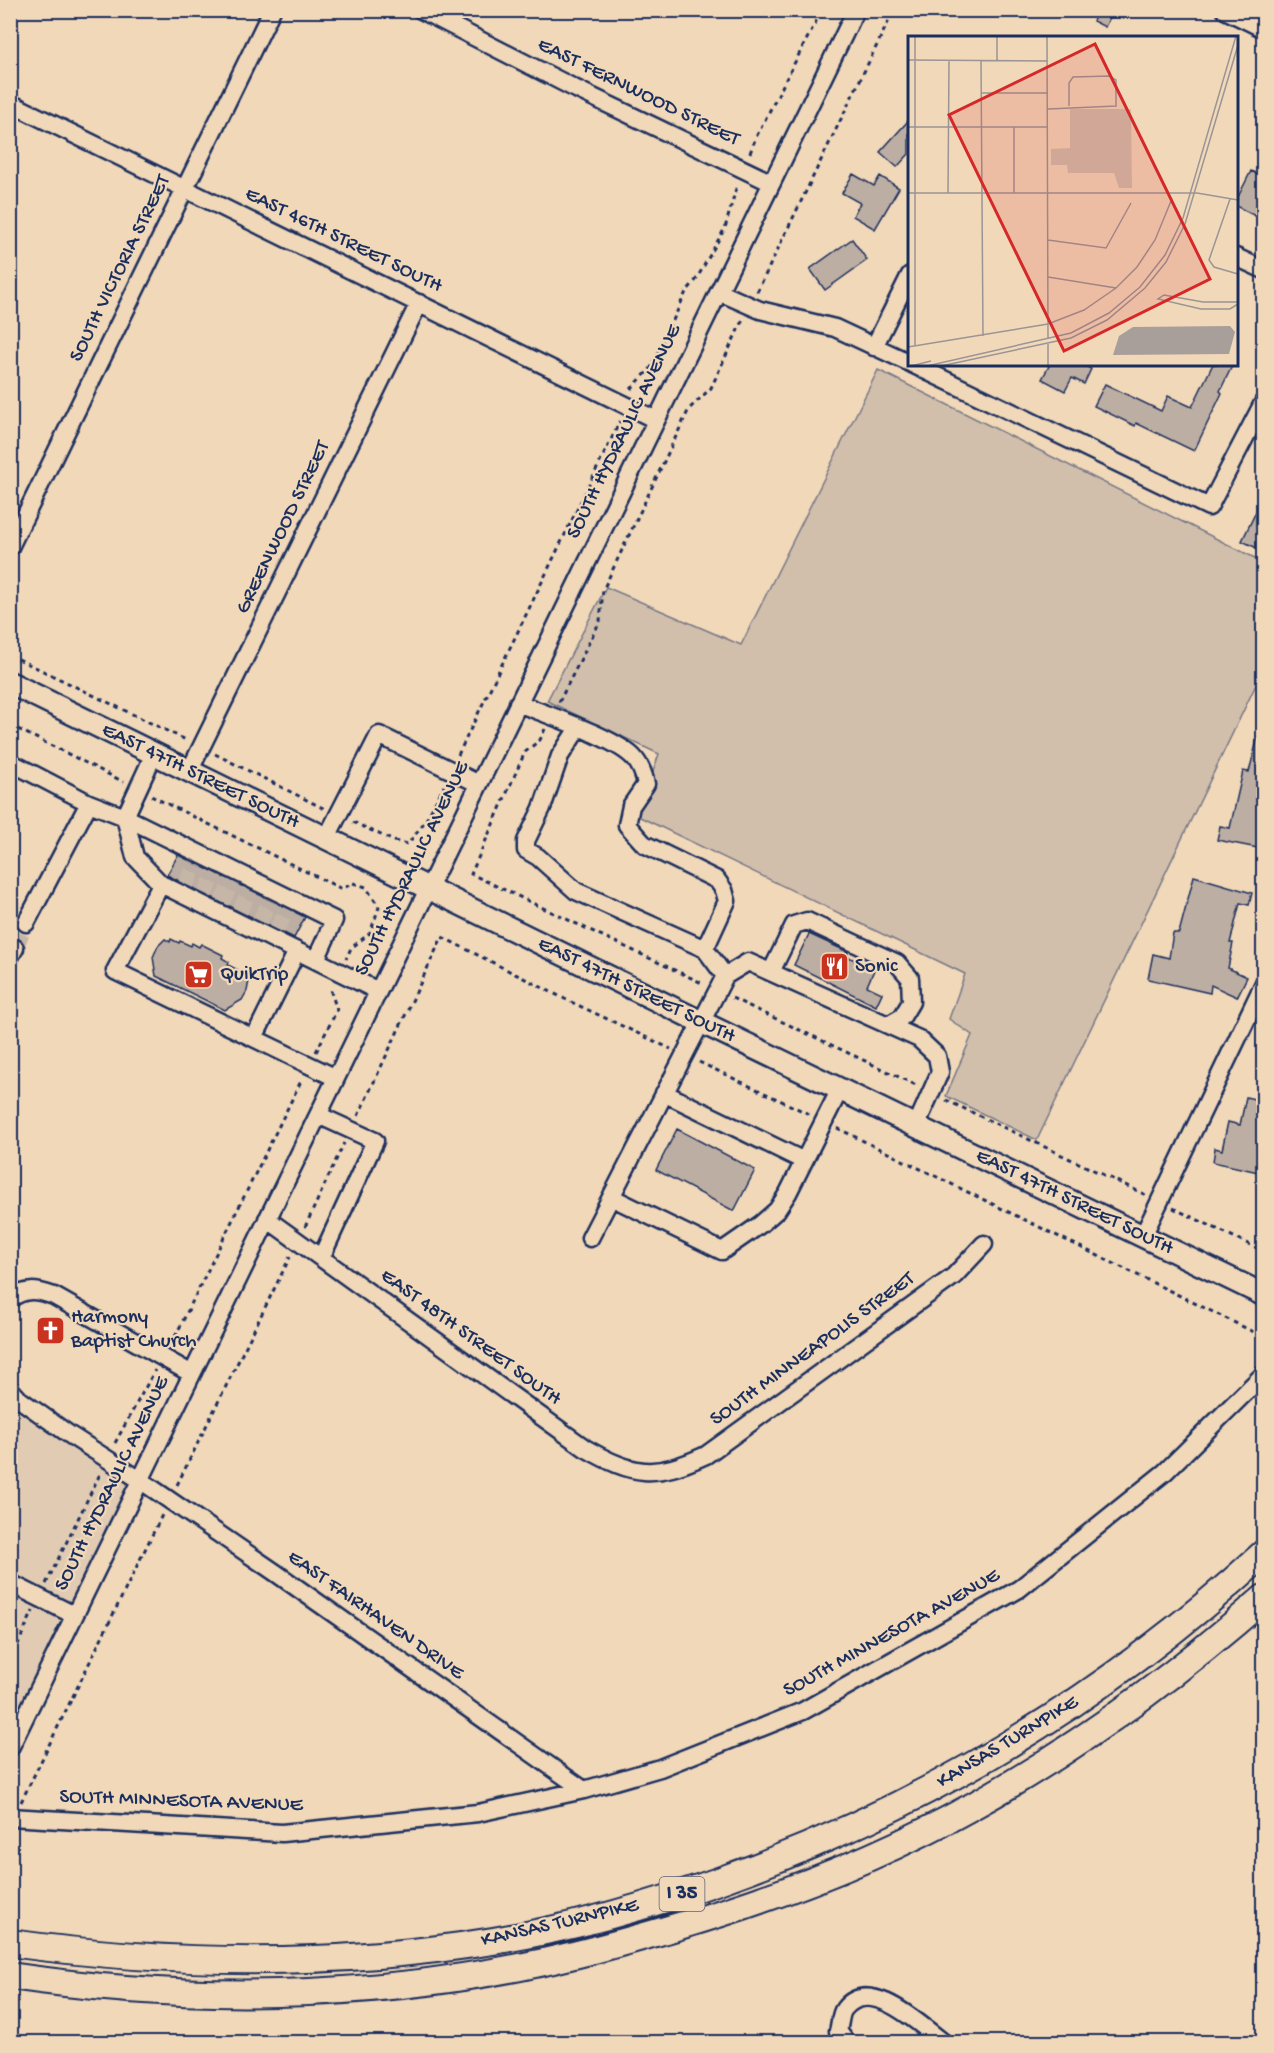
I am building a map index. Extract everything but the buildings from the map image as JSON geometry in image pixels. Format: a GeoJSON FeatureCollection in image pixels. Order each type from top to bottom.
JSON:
{"type":"FeatureCollection","features":[{"type":"Feature","properties":{"kind":"highway","name":"KANSAS TURNPIKE"},"geometry":{"type":"LineString","coordinates":[[10,1943],[111,1954],[184,1958],[263,1960],[357,1956],[495,1941],[558,1929],[669,1898],[760,1866],[819,1842],[890,1809],[1039,1727],[1156,1645],[1263,1553]]}},
{"type":"Feature","properties":{"kind":"highway","name":"KANSAS TURNPIKE"},"geometry":{"type":"LineString","coordinates":[[10,1976],[173,1992],[334,1991],[412,1984],[543,1962],[605,1948],[697,1921],[783,1893],[842,1870],[914,1837],[969,1808],[1024,1776],[1129,1706],[1219,1638],[1263,1599]]}},
{"type":"Feature","properties":{"kind":"main road","name":"EAST 47TH STREET SOUTH"},"geometry":{"type":"LineString","coordinates":[[10,683],[1263,1295]]}},
{"type":"Feature","properties":{"kind":"street","name":"SOUTH VICTORIA STREET"},"geometry":{"type":"LineString","coordinates":[[10,547],[272,10]]}},
{"type":"Feature","properties":{"kind":"street","name":"EAST FERNWOOD STREET"},"geometry":{"type":"LineString","coordinates":[[422,10],[580,91],[772,183]]}},
{"type":"Feature","properties":{"kind":"street","name":"SOUTH HYDRAULIC AVENUE"},"geometry":{"type":"LineString","coordinates":[[10,1748],[856,10]]}},
{"type":"Feature","properties":{"kind":"street"},"geometry":{"type":"LineString","coordinates":[[1224,10],[1263,29]]}},
{"type":"Feature","properties":{"kind":"street","name":"EAST 46TH STREET SOUTH"},"geometry":{"type":"LineString","coordinates":[[10,103],[656,420]]}},
{"type":"Feature","properties":{"kind":"street"},"geometry":{"type":"LineString","coordinates":[[1238,258],[1263,270]]}},
{"type":"Feature","properties":{"kind":"street"},"geometry":{"type":"LineString","coordinates":[[874,347],[908,277]]}},
{"type":"Feature","properties":{"kind":"street"},"geometry":{"type":"LineString","coordinates":[[719,292],[760,310],[835,328],[908,363]]}},
{"type":"Feature","properties":{"kind":"street","name":"GREENWOOD STREET"},"geometry":{"type":"LineString","coordinates":[[189,772],[419,303]]}},
{"type":"Feature","properties":{"kind":"street"},"geometry":{"type":"LineString","coordinates":[[915,366],[1209,507],[1263,401]]}},
{"type":"Feature","properties":{"kind":"street"},"geometry":{"type":"LineString","coordinates":[[518,703],[620,746],[636,759],[644,773],[646,784],[631,806],[627,825],[644,844],[717,880],[724,890],[727,901],[705,949]]}},
{"type":"Feature","properties":{"kind":"street"},"geometry":{"type":"LineString","coordinates":[[578,728],[560,756],[542,808],[526,841],[526,850],[538,856],[576,891],[705,949],[721,983]]}},
{"type":"Feature","properties":{"kind":"street"},"geometry":{"type":"LineString","coordinates":[[327,839],[379,735],[479,784]]}},
{"type":"Feature","properties":{"kind":"street"},"geometry":{"type":"LineString","coordinates":[[154,754],[125,817],[135,857],[160,884],[183,890],[219,907],[274,935],[297,951],[378,991]]}},
{"type":"Feature","properties":{"kind":"street"},"geometry":{"type":"LineString","coordinates":[[10,762],[88,803],[125,817],[198,858],[290,904],[334,920],[316,960]]}},
{"type":"Feature","properties":{"kind":"street"},"geometry":{"type":"LineString","coordinates":[[26,923],[88,803]]}},
{"type":"Feature","properties":{"kind":"street"},"geometry":{"type":"LineString","coordinates":[[160,884],[115,971],[336,1078]]}},
{"type":"Feature","properties":{"kind":"street"},"geometry":{"type":"LineString","coordinates":[[771,972],[795,926],[807,921],[897,963],[910,978],[911,1002],[902,1017],[888,1025]]}},
{"type":"Feature","properties":{"kind":"street"},"geometry":{"type":"LineString","coordinates":[[254,1038],[297,951]]}},
{"type":"Feature","properties":{"kind":"street"},"geometry":{"type":"LineString","coordinates":[[590,1238],[721,983],[748,963],[919,1039],[937,1056],[940,1072],[916,1126]]}},
{"type":"Feature","properties":{"kind":"street"},"geometry":{"type":"LineString","coordinates":[[1143,1236],[1263,983]]}},
{"type":"Feature","properties":{"kind":"street"},"geometry":{"type":"LineString","coordinates":[[611,1197],[722,1251],[762,1224],[777,1210],[840,1089]]}},
{"type":"Feature","properties":{"kind":"street"},"geometry":{"type":"LineString","coordinates":[[664,1093],[804,1161]]}},
{"type":"Feature","properties":{"kind":"street"},"geometry":{"type":"LineString","coordinates":[[318,1115],[375,1141],[321,1258]]}},
{"type":"Feature","properties":{"kind":"street","name":"EAST 48TH STREET SOUTH"},"geometry":{"type":"LineString","coordinates":[[267,1220],[585,1448],[608,1461],[629,1469],[656,1471]]}},
{"type":"Feature","properties":{"kind":"street","name":"SOUTH MINNEAPOLIS STREET"},"geometry":{"type":"LineString","coordinates":[[656,1471],[675,1469],[706,1455],[954,1276],[984,1244]]}},
{"type":"Feature","properties":{"kind":"street"},"geometry":{"type":"LineString","coordinates":[[10,1299],[26,1290],[38,1290],[54,1296],[192,1374]]}},
{"type":"Feature","properties":{"kind":"street","name":"SOUTH MINNESOTA AVENUE"},"geometry":{"type":"LineString","coordinates":[[12,1817],[282,1833],[478,1813],[584,1790],[660,1768],[803,1712],[1019,1589],[1165,1472],[1263,1374]]}},
{"type":"Feature","properties":{"kind":"street","name":"EAST FAIRHAVEN DRIVE"},"geometry":{"type":"LineString","coordinates":[[10,1389],[19,1399],[169,1500],[584,1790]]}},
{"type":"Feature","properties":{"kind":"street"},"geometry":{"type":"LineString","coordinates":[[10,1583],[74,1615]]}},
{"type":"Feature","properties":{"kind":"street"},"geometry":{"type":"LineString","coordinates":[[846,2043],[838,2031],[842,2010],[853,2001],[868,1997],[899,2008],[943,2043]]}},
{"type":"Feature","properties":{"kind":"path"},"geometry":{"type":"LineString","coordinates":[[10,655],[339,815],[394,841],[408,844],[426,820],[451,770],[619,427],[631,389],[651,368],[686,292],[696,280],[725,228],[756,137],[822,10]]}},
{"type":"Feature","properties":{"kind":"path"},"geometry":{"type":"LineString","coordinates":[[894,10],[711,388],[689,409],[684,419],[603,590],[600,621],[540,740],[525,752],[471,874],[721,983],[931,1093],[1259,1249],[1263,1259]]}},
{"type":"Feature","properties":{"kind":"path"},"geometry":{"type":"LineString","coordinates":[[10,725],[342,889],[353,883],[366,887],[379,907],[370,933],[351,948],[331,992],[338,1010],[169,1349],[152,1374],[107,1459],[10,1662]]}},
{"type":"Feature","properties":{"kind":"path"},"geometry":{"type":"LineString","coordinates":[[12,1817],[297,1241],[442,937],[567,1000],[824,1121],[1263,1337]]}},
{"type":"Feature","properties":{"kind":"shaded area"},"geometry":{"type":"Polygon","coordinates":[[[878,370],[1263,562],[1263,670],[1037,1140],[946,1096],[972,1035],[949,1019],[965,974],[638,816],[659,754],[547,701],[606,587],[741,645],[878,370]]]}},
{"type":"Feature","properties":{"kind":"shaded area"},"geometry":{"type":"Polygon","coordinates":[[[11,1388],[140,1480],[11,1748],[11,1388]]]}},
{"type":"Feature","properties":{"kind":"tunnel"},"geometry":{"type":"LineString","coordinates":[[185,886],[196,863]]}},
{"type":"Feature","properties":{"kind":"tunnel"},"geometry":{"type":"LineString","coordinates":[[204,896],[215,873]]}},
{"type":"Feature","properties":{"kind":"tunnel"},"geometry":{"type":"LineString","coordinates":[[221,904],[232,881]]}},
{"type":"Feature","properties":{"kind":"tunnel"},"geometry":{"type":"LineString","coordinates":[[239,913],[250,890]]}},
{"type":"Feature","properties":{"kind":"tunnel"},"geometry":{"type":"LineString","coordinates":[[259,922],[271,900]]}},
{"type":"Feature","properties":{"kind":"tunnel"},"geometry":{"type":"LineString","coordinates":[[276,931],[288,908]]}},
{"type":"Feature","properties":{"kind":"tunnel"},"geometry":{"type":"LineString","coordinates":[[15,948],[26,923]]}},
{"type":"Feature","properties":{"kind":"place","name":"Sonic"},"geometry":{"type":"Point","coordinates":[834,967]}},
{"type":"Feature","properties":{"kind":"place","name":"QuikTrip"},"geometry":{"type":"Point","coordinates":[199,975]}},
{"type":"Feature","properties":{"kind":"place","name":"Harmony Baptist Church"},"geometry":{"type":"Point","coordinates":[50,1330]}}]}
